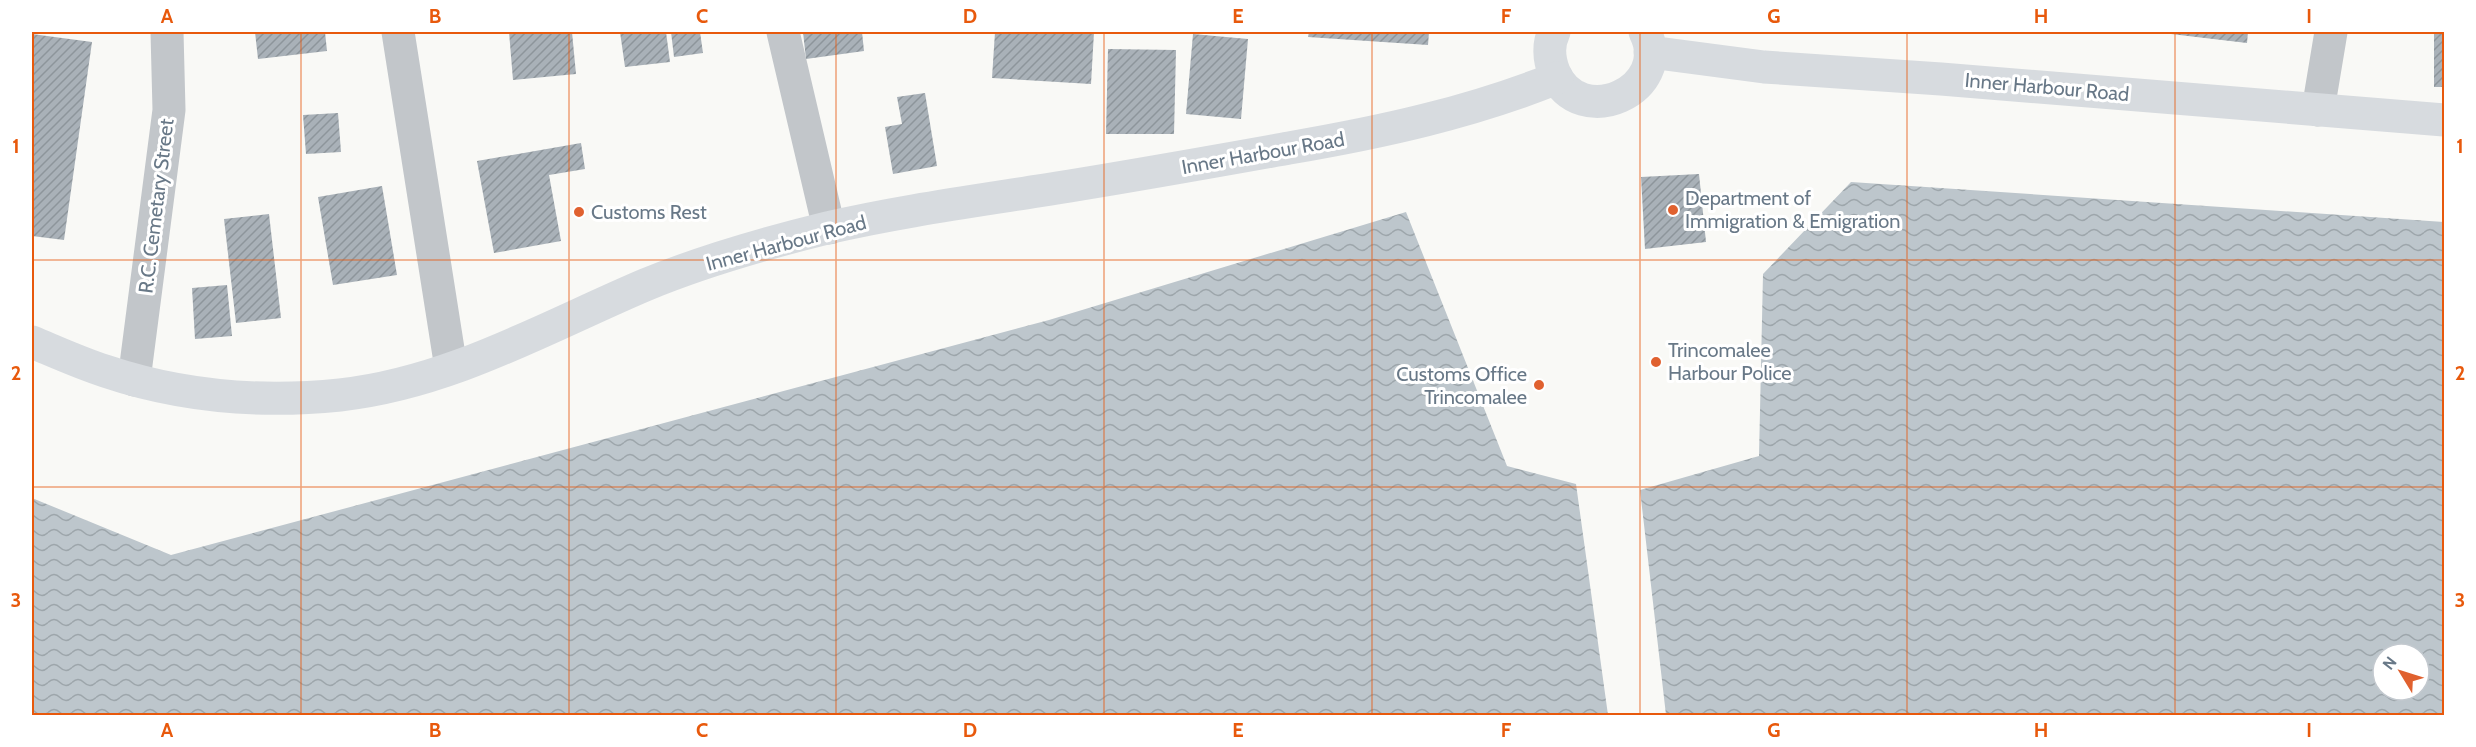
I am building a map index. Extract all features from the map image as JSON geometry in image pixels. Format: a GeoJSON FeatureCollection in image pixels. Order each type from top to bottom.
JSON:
{"type":"FeatureCollection","features":[{"type":"Feature","properties":{"kind":"main road"},"geometry":{"type":"LineString","coordinates":[[1554,32],[1550,50],[1551,64],[1557,78],[1565,88],[1587,100],[1600,102],[1612,100],[1635,87],[1643,77],[1647,42]]}},
{"type":"Feature","properties":{"kind":"main road","name":"Inner Harbour Road"},"geometry":{"type":"LineString","coordinates":[[1647,42],[1764,67],[2445,120]]}},
{"type":"Feature","properties":{"kind":"main road","name":"Inner Harbour Road"},"geometry":{"type":"LineString","coordinates":[[32,342],[134,380],[219,397],[296,399],[390,387],[422,379],[522,341],[649,284],[755,248],[829,228],[931,208],[1157,172],[1427,122],[1480,106],[1557,78]]}},
{"type":"Feature","properties":{"kind":"street","name":"R.C. Cemetary Street"},"geometry":{"type":"LineString","coordinates":[[134,380],[169,110],[167,32]]}},
{"type":"Feature","properties":{"kind":"street"},"geometry":{"type":"LineString","coordinates":[[398,32],[451,368]]}},
{"type":"Feature","properties":{"kind":"street"},"geometry":{"type":"LineString","coordinates":[[783,32],[829,228]]}},
{"type":"Feature","properties":{"kind":"street"},"geometry":{"type":"LineString","coordinates":[[2318,110],[2331,32]]}},
{"type":"Feature","properties":{"kind":"water"},"geometry":{"type":"Polygon","coordinates":[[[1851,182],[2444,222],[2444,715],[1666,715],[1640,490],[1759,456],[1763,274],[1851,182]]]}},
{"type":"Feature","properties":{"kind":"water"},"geometry":{"type":"Polygon","coordinates":[[[1406,212],[1507,466],[1576,484],[1608,715],[32,715],[32,498],[171,555],[1049,320],[1406,212]]]}},
{"type":"Feature","properties":{"kind":"building"},"geometry":{"type":"Polygon","coordinates":[[[255,32],[325,32],[327,51],[258,59],[255,32]]]}},
{"type":"Feature","properties":{"kind":"building"},"geometry":{"type":"Polygon","coordinates":[[[509,32],[572,32],[576,74],[513,80],[509,32]]]}},
{"type":"Feature","properties":{"kind":"building"},"geometry":{"type":"Polygon","coordinates":[[[620,32],[666,32],[670,62],[625,67],[620,32]]]}},
{"type":"Feature","properties":{"kind":"building"},"geometry":{"type":"Polygon","coordinates":[[[671,32],[700,32],[703,53],[674,57],[671,32]]]}},
{"type":"Feature","properties":{"kind":"building"},"geometry":{"type":"Polygon","coordinates":[[[803,32],[862,32],[864,51],[806,59],[803,32]]]}},
{"type":"Feature","properties":{"kind":"building"},"geometry":{"type":"Polygon","coordinates":[[[995,32],[1094,32],[1091,84],[992,78],[995,32]]]}},
{"type":"Feature","properties":{"kind":"building"},"geometry":{"type":"Polygon","coordinates":[[[1309,32],[1429,32],[1428,45],[1308,37],[1309,32]]]}},
{"type":"Feature","properties":{"kind":"building"},"geometry":{"type":"Polygon","coordinates":[[[2171,32],[2248,32],[2247,43],[2171,34],[2171,32]]]}},
{"type":"Feature","properties":{"kind":"building"},"geometry":{"type":"Polygon","coordinates":[[[2434,32],[2444,32],[2444,87],[2434,87],[2434,32]]]}},
{"type":"Feature","properties":{"kind":"building"},"geometry":{"type":"Polygon","coordinates":[[[32,34],[92,42],[64,240],[32,236],[32,34]]]}},
{"type":"Feature","properties":{"kind":"building"},"geometry":{"type":"Polygon","coordinates":[[[1193,34],[1248,39],[1241,119],[1186,114],[1193,34]]]}},
{"type":"Feature","properties":{"kind":"building"},"geometry":{"type":"Polygon","coordinates":[[[1108,49],[1176,50],[1174,134],[1106,134],[1108,49]]]}},
{"type":"Feature","properties":{"kind":"building"},"geometry":{"type":"Polygon","coordinates":[[[925,93],[937,166],[893,174],[885,127],[902,124],[897,97],[925,93]]]}},
{"type":"Feature","properties":{"kind":"building"},"geometry":{"type":"Polygon","coordinates":[[[338,113],[341,152],[306,154],[303,115],[338,113]]]}},
{"type":"Feature","properties":{"kind":"building"},"geometry":{"type":"Polygon","coordinates":[[[581,143],[585,169],[549,175],[561,241],[494,253],[477,161],[581,143]]]}},
{"type":"Feature","properties":{"kind":"building","name":"Department of Immigration & Emigration"},"geometry":{"type":"Polygon","coordinates":[[[1699,174],[1706,242],[1645,249],[1641,177],[1699,174]]]}},
{"type":"Feature","properties":{"kind":"building"},"geometry":{"type":"Polygon","coordinates":[[[382,186],[397,275],[333,285],[318,197],[382,186]]]}},
{"type":"Feature","properties":{"kind":"building"},"geometry":{"type":"Polygon","coordinates":[[[269,214],[281,318],[236,323],[224,219],[269,214]]]}},
{"type":"Feature","properties":{"kind":"building"},"geometry":{"type":"Polygon","coordinates":[[[227,285],[232,336],[195,339],[192,288],[227,285]]]}},
{"type":"Feature","properties":{"kind":"place","name":"Department of Immigration & Emigration"},"geometry":{"type":"Point","coordinates":[1673,210]}},
{"type":"Feature","properties":{"kind":"place","name":"Customs Rest"},"geometry":{"type":"Point","coordinates":[579,212]}},
{"type":"Feature","properties":{"kind":"place","name":"Trincomalee Harbour Police"},"geometry":{"type":"Point","coordinates":[1656,362]}},
{"type":"Feature","properties":{"kind":"place","name":"Customs Office Trincomalee"},"geometry":{"type":"Point","coordinates":[1539,385]}}]}
